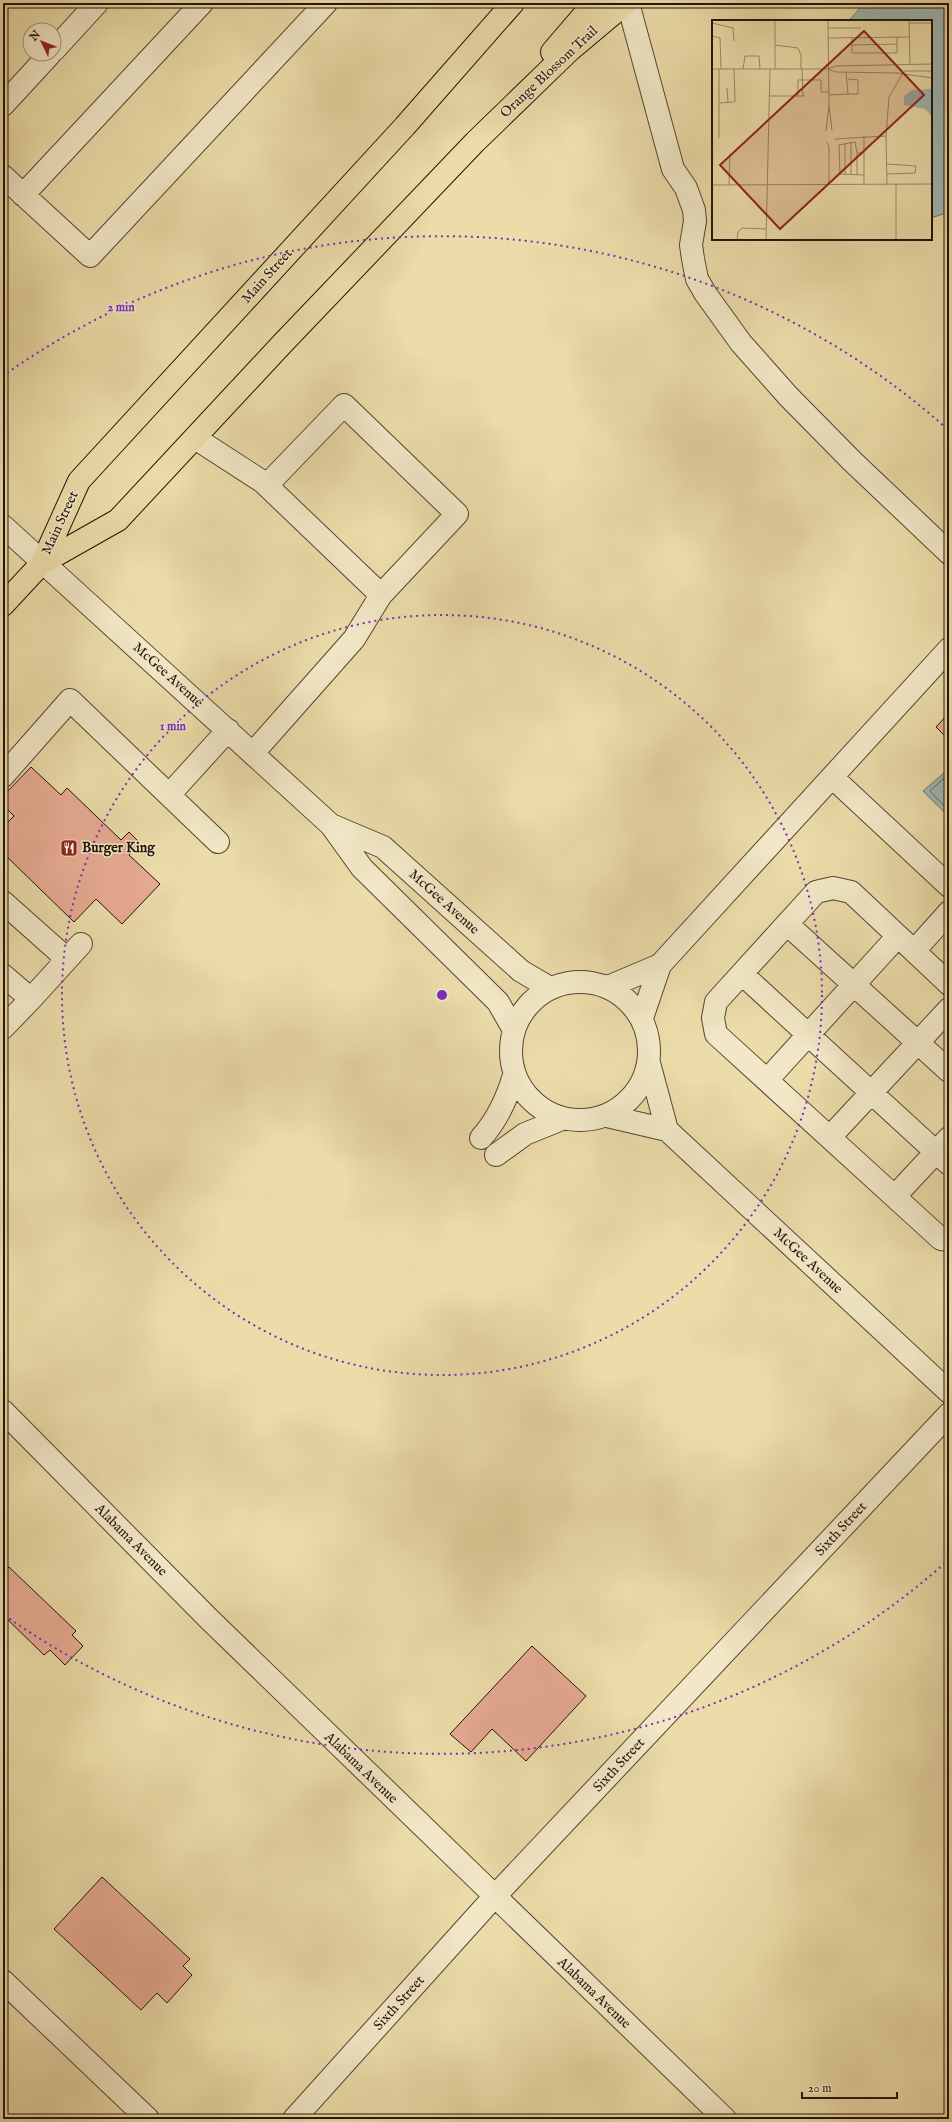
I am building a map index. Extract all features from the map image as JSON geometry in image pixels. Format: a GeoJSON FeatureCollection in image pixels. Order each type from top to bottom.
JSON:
{"type":"FeatureCollection","features":[{"type":"Feature","properties":{"kind":"main road","name":"Main Street"},"geometry":{"type":"LineString","coordinates":[[42,563],[80,481],[400,132],[512,3]]}},
{"type":"Feature","properties":{"kind":"main road"},"geometry":{"type":"LineString","coordinates":[[475,142],[594,3]]}},
{"type":"Feature","properties":{"kind":"main road","name":"Orange Blossom Trail"},"geometry":{"type":"LineString","coordinates":[[475,142],[570,50],[627,3]]}},
{"type":"Feature","properties":{"kind":"main road","name":"Main Street"},"geometry":{"type":"LineString","coordinates":[[3,605],[42,563],[118,520],[475,142]]}},
{"type":"Feature","properties":{"kind":"street"},"geometry":{"type":"LineString","coordinates":[[62,41],[98,3]]}},
{"type":"Feature","properties":{"kind":"street"},"geometry":{"type":"LineString","coordinates":[[24,195],[202,3]]}},
{"type":"Feature","properties":{"kind":"street"},"geometry":{"type":"LineString","coordinates":[[3,176],[90,256],[326,3]]}},
{"type":"Feature","properties":{"kind":"street"},"geometry":{"type":"LineString","coordinates":[[627,3],[673,169],[686,188],[694,210],[695,221],[691,245],[697,279],[705,293],[741,343],[788,396],[852,461],[949,553]]}},
{"type":"Feature","properties":{"kind":"street"},"geometry":{"type":"LineString","coordinates":[[3,105],[43,62]]}},
{"type":"Feature","properties":{"kind":"street"},"geometry":{"type":"LineString","coordinates":[[253,753],[354,639],[381,595],[457,514],[344,404],[267,485]]}},
{"type":"Feature","properties":{"kind":"street"},"geometry":{"type":"LineString","coordinates":[[195,438],[267,485],[381,595]]}},
{"type":"Feature","properties":{"kind":"street","name":"McGee Avenue"},"geometry":{"type":"LineString","coordinates":[[3,526],[331,825],[362,868],[498,1002],[514,1030]]}},
{"type":"Feature","properties":{"kind":"street"},"geometry":{"type":"LineString","coordinates":[[642,1018],[660,965],[949,649]]}},
{"type":"Feature","properties":{"kind":"street"},"geometry":{"type":"LineString","coordinates":[[3,776],[70,700],[218,842]]}},
{"type":"Feature","properties":{"kind":"street"},"geometry":{"type":"LineString","coordinates":[[169,795],[228,730]]}},
{"type":"Feature","properties":{"kind":"street"},"geometry":{"type":"LineString","coordinates":[[832,777],[949,886]]}},
{"type":"Feature","properties":{"kind":"street","name":"McGee Avenue"},"geometry":{"type":"LineString","coordinates":[[331,825],[383,847],[521,971],[550,988]]}},
{"type":"Feature","properties":{"kind":"street"},"geometry":{"type":"LineString","coordinates":[[949,984],[851,892],[833,888],[816,892],[716,1002],[713,1018],[716,1034],[941,1239],[949,1240]]}},
{"type":"Feature","properties":{"kind":"street"},"geometry":{"type":"LineString","coordinates":[[3,902],[74,952],[3,1028]]}},
{"type":"Feature","properties":{"kind":"street"},"geometry":{"type":"LineString","coordinates":[[914,951],[949,912]]}},
{"type":"Feature","properties":{"kind":"street"},"geometry":{"type":"LineString","coordinates":[[787,924],[949,1071]]}},
{"type":"Feature","properties":{"kind":"street"},"geometry":{"type":"LineString","coordinates":[[767,1080],[898,936]]}},
{"type":"Feature","properties":{"kind":"street"},"geometry":{"type":"LineString","coordinates":[[608,987],[660,965]]}},
{"type":"Feature","properties":{"kind":"street"},"geometry":{"type":"LineString","coordinates":[[742,974],[871,1093],[945,1152],[895,1196]]}},
{"type":"Feature","properties":{"kind":"street"},"geometry":{"type":"LineString","coordinates":[[3,975],[31,999]]}},
{"type":"Feature","properties":{"kind":"street"},"geometry":{"type":"LineString","coordinates":[[649,1063],[641,1085],[626,1103],[607,1116],[585,1121],[562,1119],[542,1110],[525,1095],[514,1075],[510,1052],[514,1030],[526,1008],[550,988],[576,982],[589,982],[608,987],[627,1000],[642,1018],[649,1040],[649,1063],[667,1130]]}},
{"type":"Feature","properties":{"kind":"street"},"geometry":{"type":"LineString","coordinates":[[830,1137],[949,1009]]}},
{"type":"Feature","properties":{"kind":"street"},"geometry":{"type":"LineString","coordinates":[[481,1138],[492,1127],[502,1108],[514,1075]]}},
{"type":"Feature","properties":{"kind":"street","name":"McGee Avenue"},"geometry":{"type":"LineString","coordinates":[[607,1116],[667,1130],[949,1392]]}},
{"type":"Feature","properties":{"kind":"street"},"geometry":{"type":"LineString","coordinates":[[496,1155],[525,1134],[562,1119]]}},
{"type":"Feature","properties":{"kind":"street","name":"Alabama Avenue"},"geometry":{"type":"LineString","coordinates":[[3,1411],[209,1620],[494,1898],[725,2119]]}},
{"type":"Feature","properties":{"kind":"street","name":"Sixth Street"},"geometry":{"type":"LineString","coordinates":[[294,2119],[494,1898],[949,1414]]}},
{"type":"Feature","properties":{"kind":"street"},"geometry":{"type":"LineString","coordinates":[[3,1981],[148,2119]]}},
{"type":"Feature","properties":{"kind":"water"},"geometry":{"type":"Polygon","coordinates":[[[864,3],[949,3],[949,212],[932,218],[932,20],[850,20],[864,3]]]}},
{"type":"Feature","properties":{"kind":"water"},"geometry":{"type":"Polygon","coordinates":[[[945,772],[949,778],[949,817],[923,791],[945,772]]]}},
{"type":"Feature","properties":{"kind":"building"},"geometry":{"type":"Polygon","coordinates":[[[949,713],[949,740],[936,727],[949,713]]]}},
{"type":"Feature","properties":{"kind":"building","name":"Burger King"},"geometry":{"type":"Polygon","coordinates":[[[31,767],[61,795],[67,788],[121,840],[129,832],[140,843],[129,855],[160,884],[122,924],[96,899],[74,922],[3,853],[3,827],[14,816],[3,805],[3,796],[31,767]]]}},
{"type":"Feature","properties":{"kind":"building"},"geometry":{"type":"Polygon","coordinates":[[[9,1567],[76,1631],[72,1635],[83,1646],[65,1665],[50,1650],[44,1655],[3,1615],[3,1573],[9,1567]]]}},
{"type":"Feature","properties":{"kind":"building"},"geometry":{"type":"Polygon","coordinates":[[[532,1646],[586,1696],[526,1761],[492,1729],[471,1752],[450,1734],[532,1646]]]}},
{"type":"Feature","properties":{"kind":"building"},"geometry":{"type":"Polygon","coordinates":[[[102,1877],[190,1959],[183,1966],[192,1975],[167,2003],[157,1993],[141,2010],[54,1929],[102,1877]]]}},
{"type":"Feature","properties":{"kind":"place","name":"Burger King"},"geometry":{"type":"Point","coordinates":[69,848]}}]}
